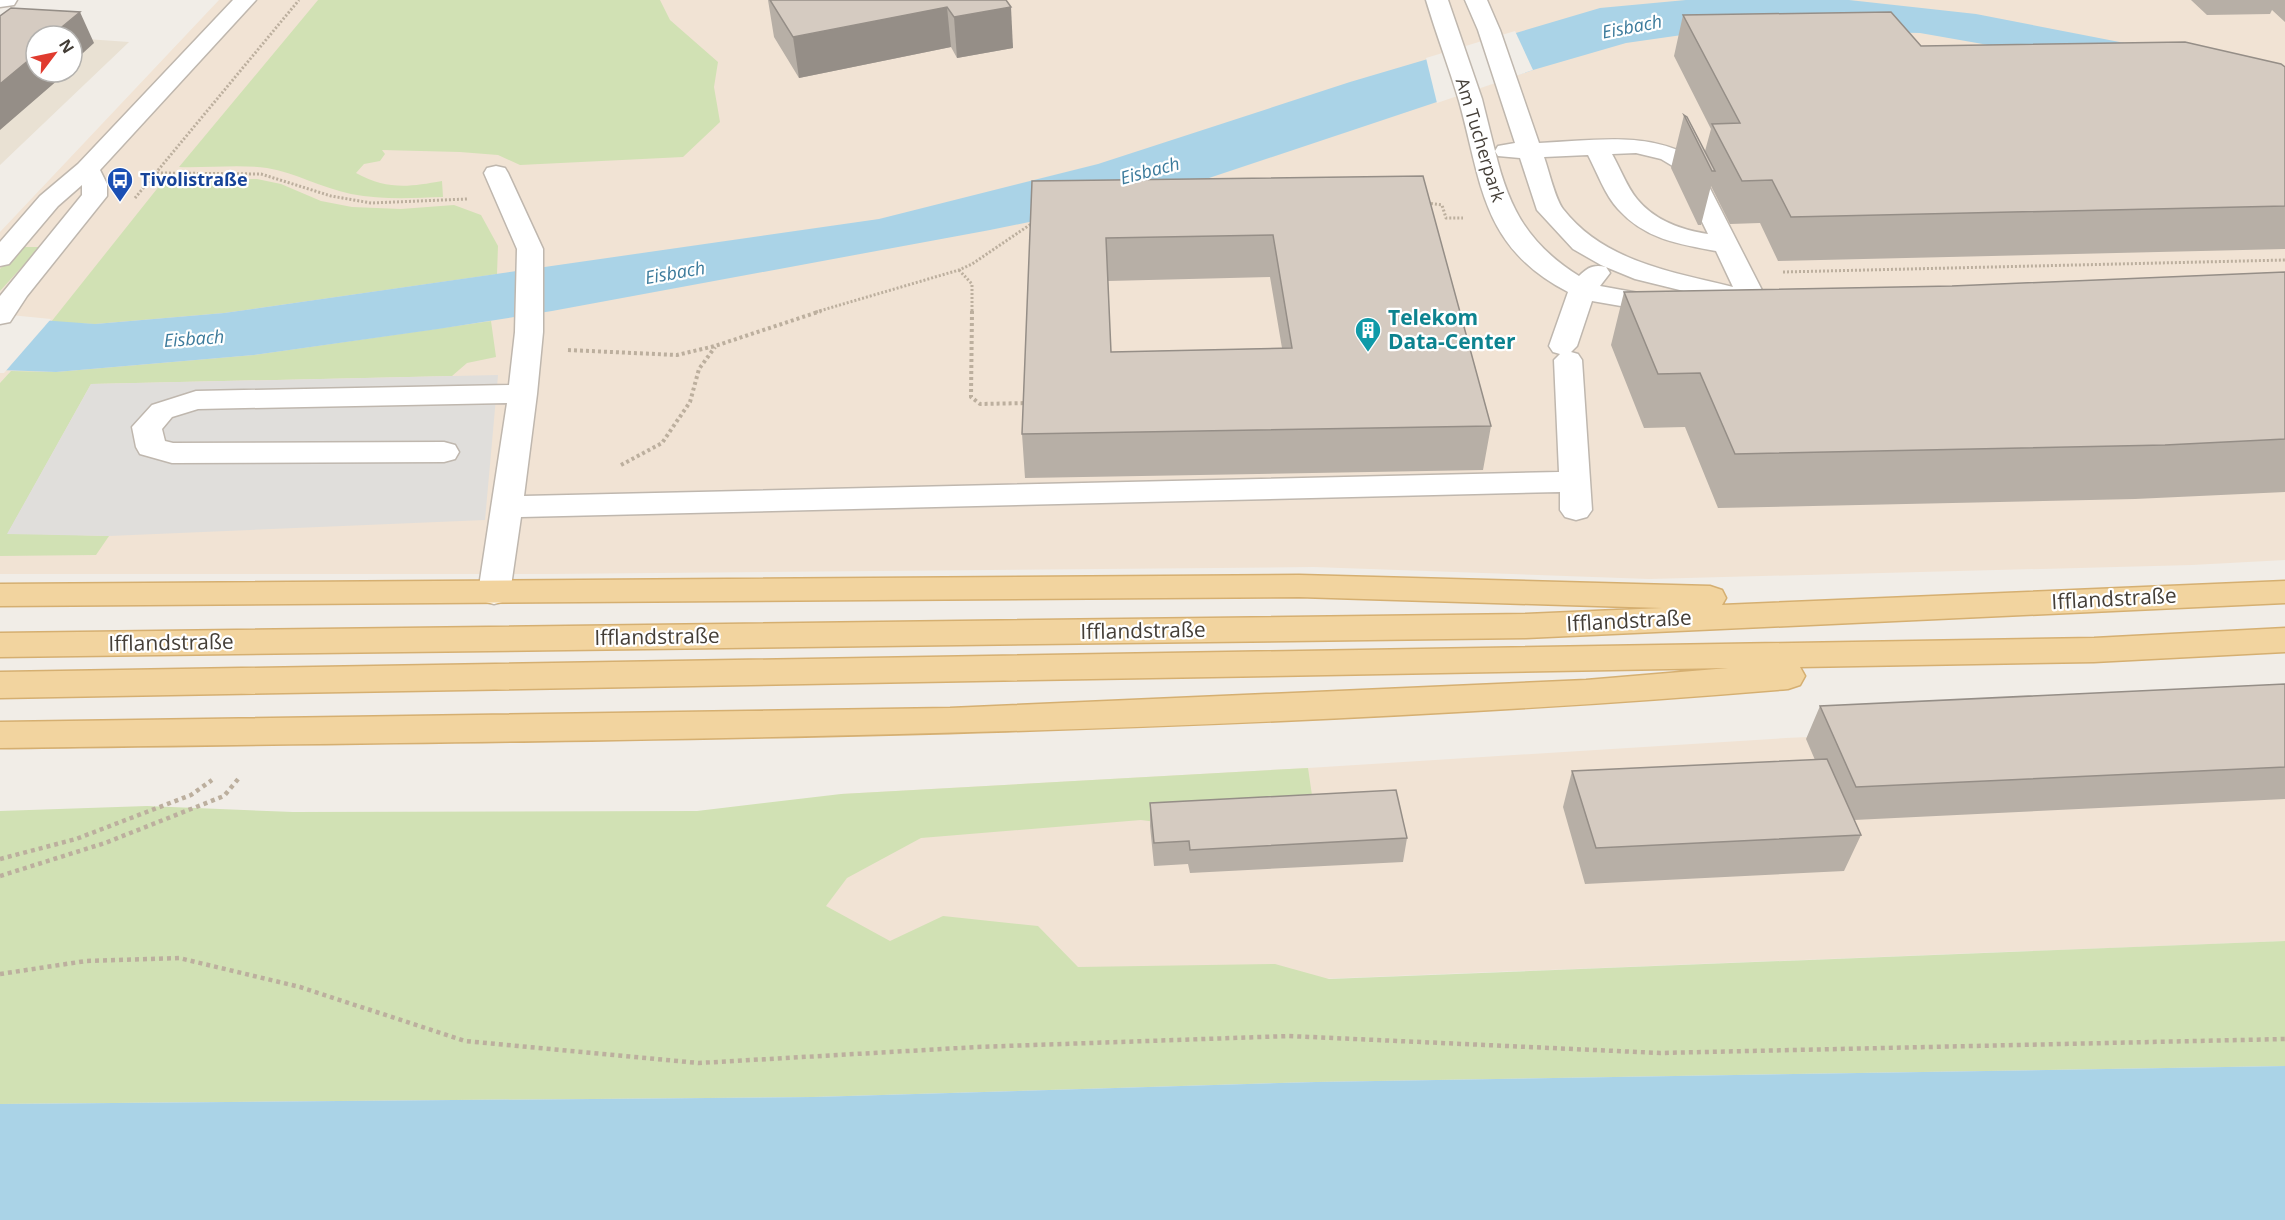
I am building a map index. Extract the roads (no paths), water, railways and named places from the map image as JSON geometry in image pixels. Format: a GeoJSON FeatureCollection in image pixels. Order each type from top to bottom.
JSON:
{"type":"FeatureCollection","features":[{"type":"Feature","properties":{"kind":"main road"},"geometry":{"type":"LineString","coordinates":[[0,596],[1299,586],[1706,598],[1912,608]]}},
{"type":"Feature","properties":{"kind":"main road","name":"Ifflandstraße"},"geometry":{"type":"LineString","coordinates":[[0,645],[1526,626],[2285,592]]}},
{"type":"Feature","properties":{"kind":"main road","name":"Ifflandstraße"},"geometry":{"type":"LineString","coordinates":[[0,685],[2094,650],[2285,640]]}},
{"type":"Feature","properties":{"kind":"main road"},"geometry":{"type":"LineString","coordinates":[[0,735],[962,721],[1586,693],[2094,650]]}},
{"type":"Feature","properties":{"kind":"street"},"geometry":{"type":"LineString","coordinates":[[0,1],[6,0]]}},
{"type":"Feature","properties":{"kind":"street"},"geometry":{"type":"LineString","coordinates":[[0,258],[49,201],[87,169],[245,0]]}},
{"type":"Feature","properties":{"kind":"street","name":"Am Tucherpark"},"geometry":{"type":"LineString","coordinates":[[1437,0],[1447,37],[1474,111],[1500,210],[1522,241],[1545,265],[1583,288],[1638,302],[1689,308],[1765,300]]}},
{"type":"Feature","properties":{"kind":"street","name":"Am Tucherpark"},"geometry":{"type":"LineString","coordinates":[[1476,0],[1489,30],[1550,210],[1582,243],[1610,259],[1644,273],[1765,300]]}},
{"type":"Feature","properties":{"kind":"street"},"geometry":{"type":"LineString","coordinates":[[1483,152],[1636,146],[1669,153],[1686,164],[1740,274],[1765,300]]}},
{"type":"Feature","properties":{"kind":"street"},"geometry":{"type":"LineString","coordinates":[[1596,148],[1627,204],[1649,222],[1674,236],[1727,245]]}},
{"type":"Feature","properties":{"kind":"street"},"geometry":{"type":"LineString","coordinates":[[4,310],[94,195],[95,184],[87,169]]}},
{"type":"Feature","properties":{"kind":"street"},"geometry":{"type":"LineString","coordinates":[[494,593],[523,394],[528,344],[530,249],[496,173]]}},
{"type":"Feature","properties":{"kind":"street"},"geometry":{"type":"LineString","coordinates":[[507,507],[1575,496],[1565,353],[1583,288],[1610,259]]}},
{"type":"Feature","properties":{"kind":"street"},"geometry":{"type":"LineString","coordinates":[[444,452],[172,453],[151,447],[147,427],[162,411],[196,400],[523,394]]}},
{"type":"Feature","properties":{"kind":"water","name":"Eisbach"},"geometry":{"type":"Polygon","coordinates":[[[1686,0],[1849,0],[1976,14],[2171,52],[2130,70],[1920,33],[1724,29],[1626,43],[1533,70],[1152,197],[990,230],[552,311],[438,329],[254,355],[56,372],[0,370],[0,317],[95,324],[224,313],[879,219],[1098,164],[1350,82],[1600,8],[1686,0]]]}},
{"type":"Feature","properties":{"kind":"water"},"geometry":{"type":"Polygon","coordinates":[[[2285,1066],[2285,1220],[0,1220],[0,1104],[813,1097],[1316,1082],[2285,1066]]]}},
{"type":"Feature","properties":{"kind":"place","name":"Tivolistraße"},"geometry":{"type":"Point","coordinates":[120,203]}},
{"type":"Feature","properties":{"kind":"place","name":"Telekom Data-Center"},"geometry":{"type":"Point","coordinates":[1368,353]}}]}
